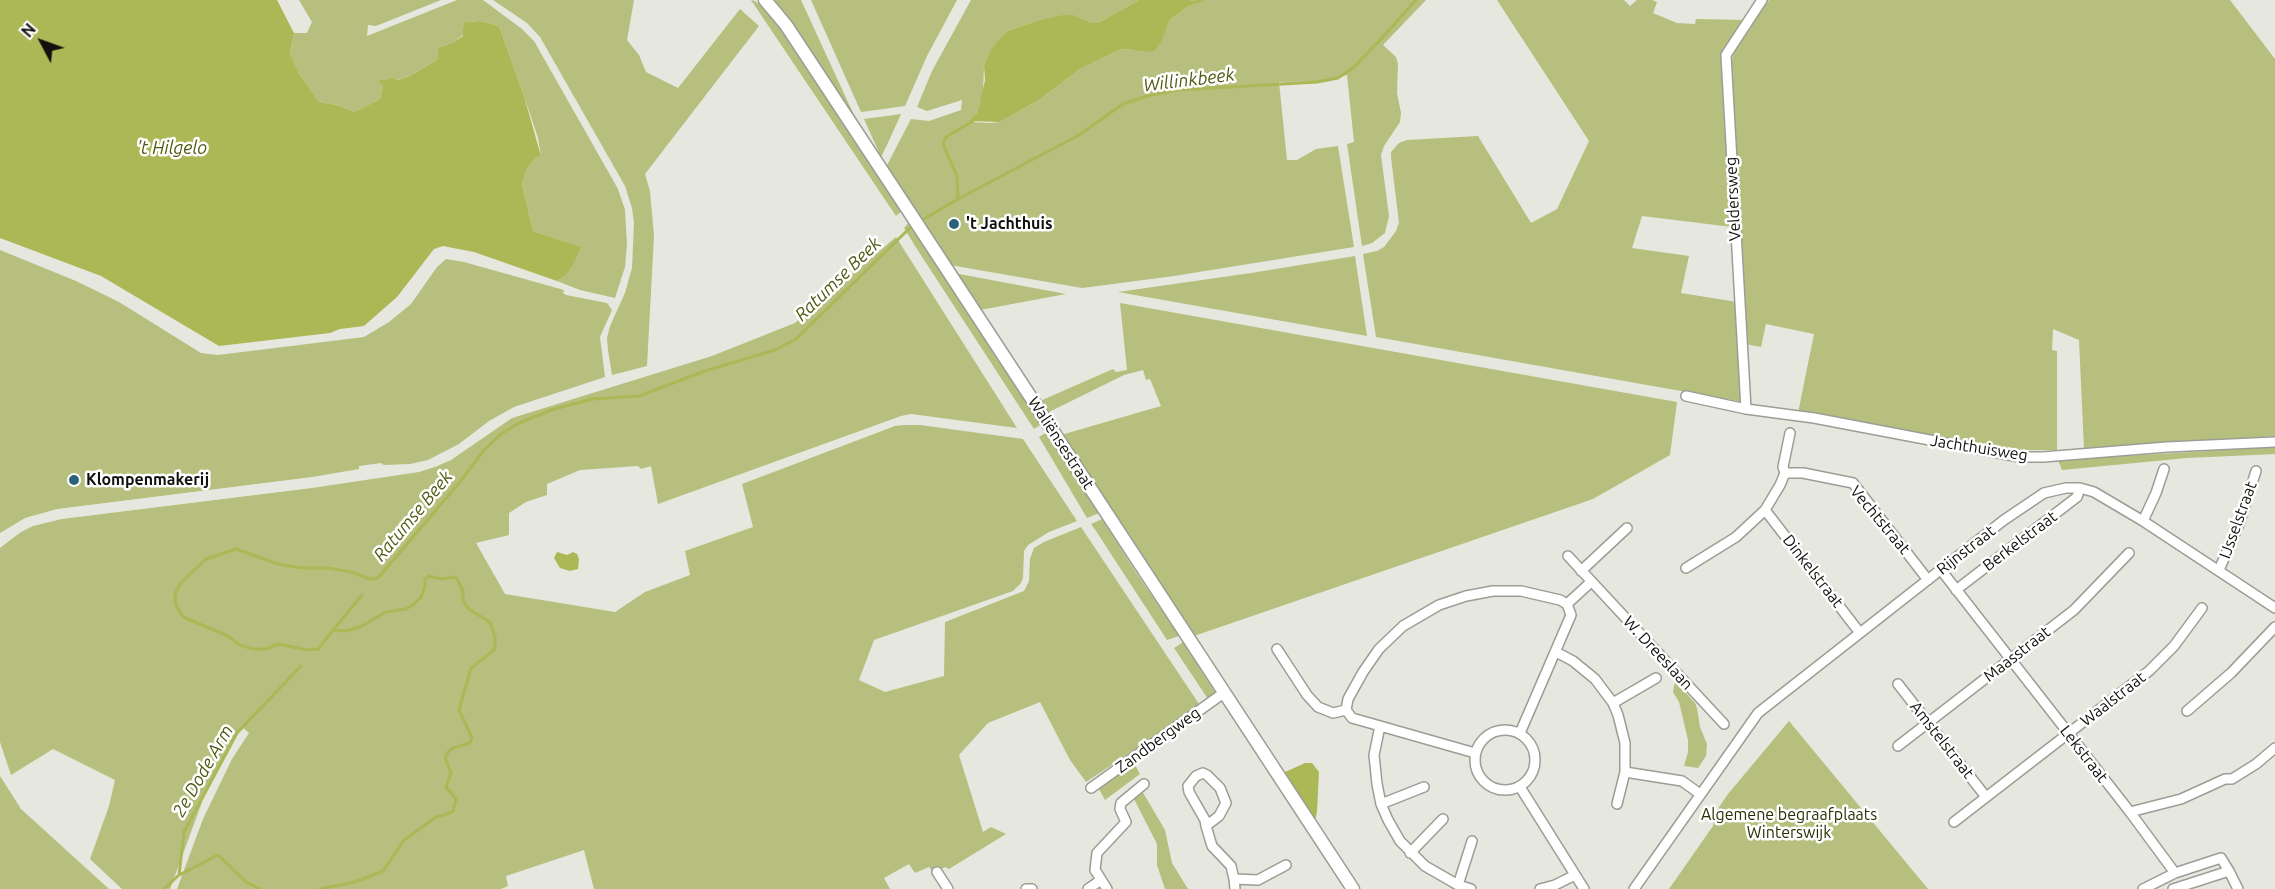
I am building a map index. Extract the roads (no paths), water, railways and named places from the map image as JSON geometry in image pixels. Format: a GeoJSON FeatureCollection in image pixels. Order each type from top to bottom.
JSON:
{"type":"FeatureCollection","features":[{"type":"Feature","properties":{"kind":"street","name":"Waliënsestraat"},"geometry":{"type":"LineString","coordinates":[[765,0],[786,25],[921,229],[1353,889]]}},
{"type":"Feature","properties":{"kind":"street","name":"Veldersweg"},"geometry":{"type":"LineString","coordinates":[[1746,409],[1726,55],[1762,0]]}},
{"type":"Feature","properties":{"kind":"street","name":"Jachthuisweg"},"geometry":{"type":"LineString","coordinates":[[1686,396],[1746,409],[1814,418],[2019,457],[2275,442]]}},
{"type":"Feature","properties":{"kind":"street"},"geometry":{"type":"LineString","coordinates":[[1686,568],[1736,537],[1765,510],[1785,473],[1783,467],[1790,433]]}},
{"type":"Feature","properties":{"kind":"street"},"geometry":{"type":"LineString","coordinates":[[2144,521],[2164,469]]}},
{"type":"Feature","properties":{"kind":"street","name":"IJsselstraat"},"geometry":{"type":"LineString","coordinates":[[2219,570],[2239,524],[2256,471]]}},
{"type":"Feature","properties":{"kind":"street","name":"Vechtstraat"},"geometry":{"type":"LineString","coordinates":[[1785,473],[1803,473],[1852,483],[1928,579]]}},
{"type":"Feature","properties":{"kind":"street","name":"Rijnstraat"},"geometry":{"type":"LineString","coordinates":[[1634,889],[1758,713],[2026,503],[2055,490],[2080,488],[2110,499],[2275,608]]}},
{"type":"Feature","properties":{"kind":"street","name":"Berkelstraat"},"geometry":{"type":"LineString","coordinates":[[1956,590],[2077,497],[2080,488]]}},
{"type":"Feature","properties":{"kind":"street","name":"Dinkelstraat"},"geometry":{"type":"LineString","coordinates":[[1765,510],[1860,633]]}},
{"type":"Feature","properties":{"kind":"street"},"geometry":{"type":"LineString","coordinates":[[1581,571],[1627,528]]}},
{"type":"Feature","properties":{"kind":"street","name":"Maasstraat"},"geometry":{"type":"LineString","coordinates":[[1898,746],[2074,610],[2129,553]]}},
{"type":"Feature","properties":{"kind":"street","name":"W. Dreeslaan"},"geometry":{"type":"LineString","coordinates":[[1568,556],[1724,724]]}},
{"type":"Feature","properties":{"kind":"street","name":"Lekstraat"},"geometry":{"type":"LineString","coordinates":[[1941,570],[2175,873]]}},
{"type":"Feature","properties":{"kind":"street"},"geometry":{"type":"LineString","coordinates":[[1568,604],[1591,582]]}},
{"type":"Feature","properties":{"kind":"street"},"geometry":{"type":"LineString","coordinates":[[1475,753],[1352,718],[1346,710],[1348,699],[1379,649],[1403,626],[1439,605],[1466,596],[1493,591],[1521,591],[1568,604],[1571,615],[1520,733]]}},
{"type":"Feature","properties":{"kind":"street","name":"Waalstraat"},"geometry":{"type":"LineString","coordinates":[[1954,822],[2068,735],[2162,659],[2202,609]]}},
{"type":"Feature","properties":{"kind":"street"},"geometry":{"type":"LineString","coordinates":[[2187,711],[2231,674],[2275,627]]}},
{"type":"Feature","properties":{"kind":"street"},"geometry":{"type":"LineString","coordinates":[[1277,649],[1307,695],[1318,707],[1333,713],[1346,710]]}},
{"type":"Feature","properties":{"kind":"street"},"geometry":{"type":"LineString","coordinates":[[1556,652],[1573,661],[1595,679],[1618,715],[1625,743],[1625,772],[1617,804]]}},
{"type":"Feature","properties":{"kind":"street"},"geometry":{"type":"LineString","coordinates":[[1612,703],[1656,678]]}},
{"type":"Feature","properties":{"kind":"street","name":"Amstelstraat"},"geometry":{"type":"LineString","coordinates":[[1898,684],[1986,797]]}},
{"type":"Feature","properties":{"kind":"street","name":"Zandbergweg"},"geometry":{"type":"LineString","coordinates":[[1091,788],[1225,692]]}},
{"type":"Feature","properties":{"kind":"street"},"geometry":{"type":"LineString","coordinates":[[1380,726],[1374,755],[1377,784],[1381,804],[1400,841],[1425,866],[1458,885],[1471,889]]}},
{"type":"Feature","properties":{"kind":"street"},"geometry":{"type":"LineString","coordinates":[[1509,729],[1520,733],[1530,741],[1535,753],[1535,766],[1530,778],[1520,787],[1497,790],[1478,776],[1474,765],[1479,742],[1498,730],[1509,729]]}},
{"type":"Feature","properties":{"kind":"street"},"geometry":{"type":"LineString","coordinates":[[2130,812],[2181,799],[2225,779],[2232,779],[2275,748]]}},
{"type":"Feature","properties":{"kind":"street"},"geometry":{"type":"LineString","coordinates":[[1625,772],[1682,780],[1700,794]]}},
{"type":"Feature","properties":{"kind":"street"},"geometry":{"type":"LineString","coordinates":[[1206,826],[1219,816],[1226,803],[1220,788],[1208,775],[1203,773],[1196,776],[1188,786],[1189,792],[1205,820],[1206,826],[1212,846],[1231,866],[1235,884],[1258,880],[1286,865]]}},
{"type":"Feature","properties":{"kind":"street"},"geometry":{"type":"LineString","coordinates":[[1107,889],[1094,863],[1097,852],[1126,822],[1120,809],[1121,803],[1144,784]]}},
{"type":"Feature","properties":{"kind":"street"},"geometry":{"type":"LineString","coordinates":[[1381,804],[1424,787]]}},
{"type":"Feature","properties":{"kind":"street"},"geometry":{"type":"LineString","coordinates":[[1520,787],[1584,889]]}},
{"type":"Feature","properties":{"kind":"street"},"geometry":{"type":"LineString","coordinates":[[1410,853],[1443,819]]}},
{"type":"Feature","properties":{"kind":"street"},"geometry":{"type":"LineString","coordinates":[[1458,885],[1472,841]]}},
{"type":"Feature","properties":{"kind":"street"},"geometry":{"type":"LineString","coordinates":[[2143,889],[2175,873],[2221,858],[2238,889]]}},
{"type":"Feature","properties":{"kind":"street"},"geometry":{"type":"LineString","coordinates":[[2173,889],[2229,871]]}},
{"type":"Feature","properties":{"kind":"street"},"geometry":{"type":"LineString","coordinates":[[937,872],[948,889]]}},
{"type":"Feature","properties":{"kind":"street"},"geometry":{"type":"LineString","coordinates":[[1540,889],[1555,885],[1575,875]]}},
{"type":"Feature","properties":{"kind":"street"},"geometry":{"type":"LineString","coordinates":[[1088,889],[1101,880]]}},
{"type":"Feature","properties":{"kind":"street"},"geometry":{"type":"LineString","coordinates":[[1026,889],[1032,889]]}},
{"type":"Feature","properties":{"kind":"water","name":"'t Hilgelo"},"geometry":{"type":"Polygon","coordinates":[[[0,0],[277,0],[294,33],[290,53],[299,73],[319,102],[341,106],[354,112],[380,99],[383,86],[379,82],[381,80],[391,78],[398,80],[410,76],[435,61],[438,58],[438,48],[463,36],[465,22],[480,21],[499,26],[524,96],[541,156],[527,168],[522,184],[533,231],[581,247],[566,275],[557,281],[474,252],[443,246],[434,249],[397,297],[364,326],[340,329],[330,333],[219,346],[101,276],[0,238],[0,0]]]}},
{"type":"Feature","properties":{"kind":"water"},"geometry":{"type":"Polygon","coordinates":[[[1139,0],[1191,0],[1192,3],[1170,20],[1161,42],[1154,51],[1119,50],[1080,69],[1039,100],[1000,122],[969,121],[977,113],[985,80],[984,66],[990,52],[1008,31],[1039,20],[1064,15],[1074,15],[1092,23],[1098,23],[1139,0]]]}},
{"type":"Feature","properties":{"kind":"water"},"geometry":{"type":"Polygon","coordinates":[[[557,552],[567,555],[573,552],[577,554],[578,569],[570,571],[560,568],[554,558],[557,552]]]}},
{"type":"Feature","properties":{"kind":"water"},"geometry":{"type":"Polygon","coordinates":[[[1305,763],[1312,763],[1319,772],[1315,821],[1283,773],[1305,763]]]}},
{"type":"Feature","properties":{"kind":"waterway","name":"Ratumse Beek"},"geometry":{"type":"LineString","coordinates":[[1189,4],[1202,0]]}},
{"type":"Feature","properties":{"kind":"waterway","name":"Willinkbeek"},"geometry":{"type":"LineString","coordinates":[[958,199],[1079,135],[1123,104],[1147,96],[1177,90],[1317,82],[1338,78],[1354,67],[1416,0]]}},
{"type":"Feature","properties":{"kind":"waterway","name":"Ratumse Beek"},"geometry":{"type":"LineString","coordinates":[[919,222],[958,199],[957,176],[943,144],[946,137],[973,121]]}},
{"type":"Feature","properties":{"kind":"waterway","name":"Ratumse Beek"},"geometry":{"type":"LineString","coordinates":[[320,889],[355,882],[383,871],[404,840],[436,817],[453,811],[456,799],[446,787],[451,773],[445,758],[453,748],[470,743],[472,738],[459,710],[471,668],[495,649],[495,637],[490,622],[470,610],[463,601],[463,591],[456,577],[442,579],[428,576],[421,597],[413,605],[406,609],[386,612],[362,626],[346,631],[333,630],[318,649],[308,650],[278,644],[266,649],[253,649],[183,617],[176,605],[175,594],[181,583],[206,559],[236,549],[278,564],[302,568],[328,568],[351,572],[370,579],[378,578],[485,449],[501,434],[519,423],[551,410],[592,399],[639,396],[705,371],[775,350],[796,339],[913,225]]}},
{"type":"Feature","properties":{"kind":"waterway"},"geometry":{"type":"LineString","coordinates":[[333,630],[362,595]]}},
{"type":"Feature","properties":{"kind":"waterway","name":"2e Dode Arm"},"geometry":{"type":"LineString","coordinates":[[179,875],[184,832],[237,733],[301,666]]}},
{"type":"Feature","properties":{"kind":"waterway","name":"Ratumse Beek"},"geometry":{"type":"LineString","coordinates":[[164,889],[179,875],[218,855],[246,882],[260,889]]}},
{"type":"Feature","properties":{"kind":"place","name":"'t Jachthuis"},"geometry":{"type":"Point","coordinates":[954,224]}},
{"type":"Feature","properties":{"kind":"place","name":"Klompenmakerij"},"geometry":{"type":"Point","coordinates":[74,480]}},
{"type":"Feature","properties":{"kind":"park label","name":"Algemene begraafplaats Winterswijk"},"geometry":{"type":"Point","coordinates":[1789,824]}}]}
